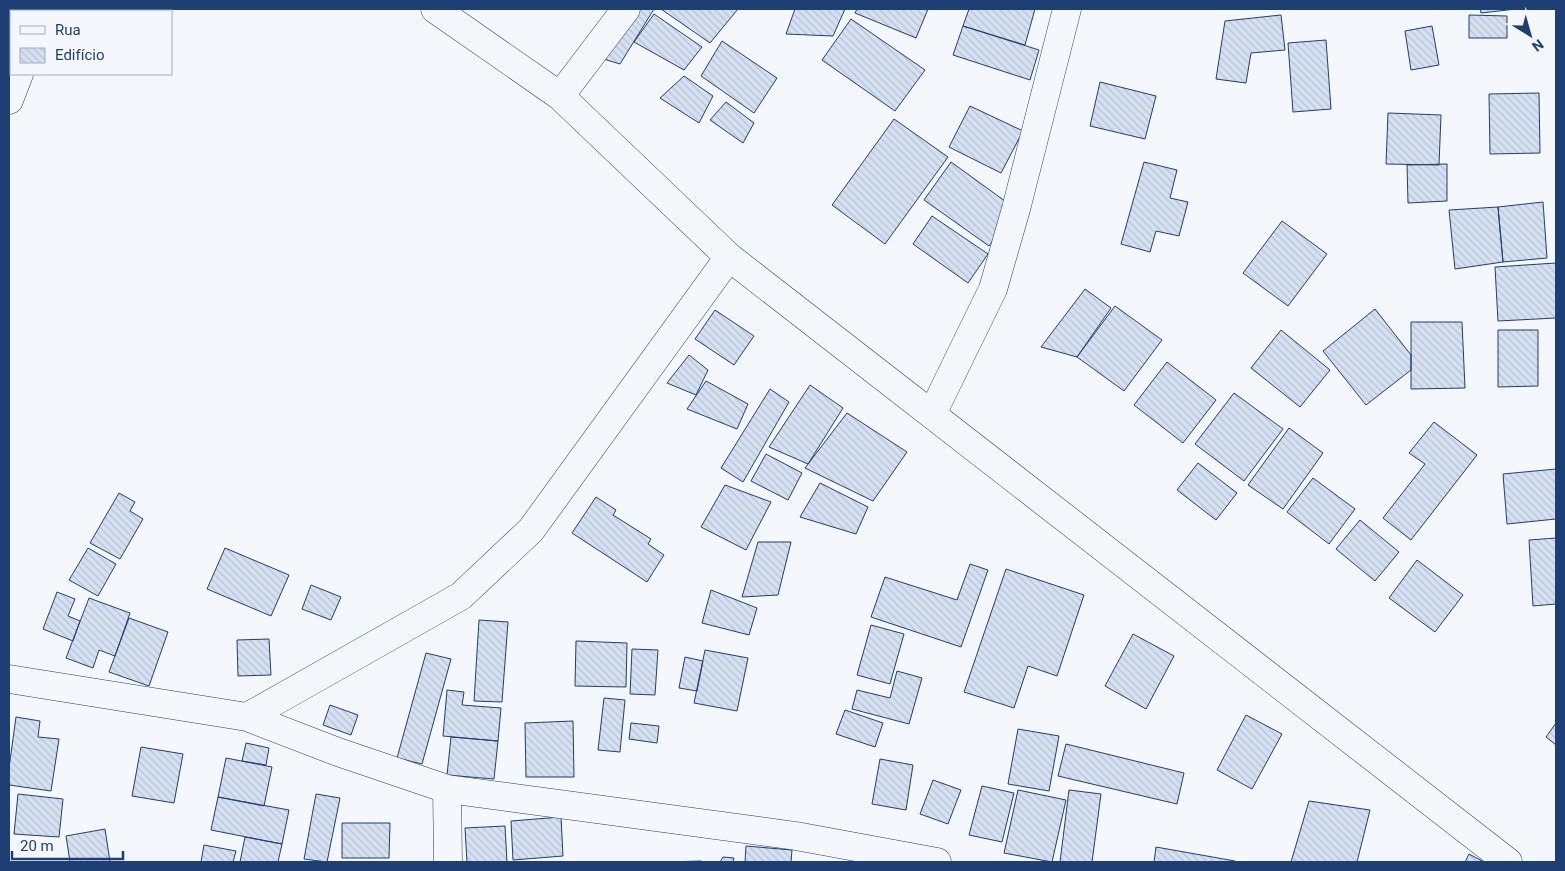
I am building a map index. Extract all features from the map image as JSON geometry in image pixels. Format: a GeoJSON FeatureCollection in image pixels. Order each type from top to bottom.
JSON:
{"type":"FeatureCollection","features":[{"type":"Feature","properties":{"kind":"street"},"geometry":{"type":"LineString","coordinates":[[435,9],[560,96],[729,256],[1508,862]]}},
{"type":"Feature","properties":{"kind":"street"},"geometry":{"type":"LineString","coordinates":[[560,96],[626,9]]}},
{"type":"Feature","properties":{"kind":"street"},"geometry":{"type":"LineString","coordinates":[[932,414],[993,289],[1016,208],[1067,9]]}},
{"type":"Feature","properties":{"kind":"street"},"geometry":{"type":"LineString","coordinates":[[9,100],[19,75]]}},
{"type":"Feature","properties":{"kind":"street"},"geometry":{"type":"LineString","coordinates":[[247,716],[462,596],[531,530],[729,256]]}},
{"type":"Feature","properties":{"kind":"street"},"geometry":{"type":"LineString","coordinates":[[9,679],[247,716],[338,752],[447,789],[796,836],[937,862]]}},
{"type":"Feature","properties":{"kind":"street"},"geometry":{"type":"LineString","coordinates":[[447,789],[448,862]]}},
{"type":"Feature","properties":{"kind":"building"},"geometry":{"type":"Polygon","coordinates":[[[630,9],[654,9],[620,64],[597,57],[630,9]]]}},
{"type":"Feature","properties":{"kind":"building"},"geometry":{"type":"Polygon","coordinates":[[[661,9],[738,9],[710,43],[661,9]]]}},
{"type":"Feature","properties":{"kind":"building"},"geometry":{"type":"Polygon","coordinates":[[[795,9],[845,9],[833,36],[786,34],[795,9]]]}},
{"type":"Feature","properties":{"kind":"building"},"geometry":{"type":"Polygon","coordinates":[[[857,9],[928,9],[916,38],[855,13],[857,9]]]}},
{"type":"Feature","properties":{"kind":"building"},"geometry":{"type":"Polygon","coordinates":[[[969,9],[1035,9],[1025,45],[963,26],[969,9]]]}},
{"type":"Feature","properties":{"kind":"building"},"geometry":{"type":"Polygon","coordinates":[[[1480,9],[1516,9],[1481,13],[1480,9]]]}},
{"type":"Feature","properties":{"kind":"building"},"geometry":{"type":"Polygon","coordinates":[[[654,14],[702,47],[684,70],[634,42],[654,14]]]}},
{"type":"Feature","properties":{"kind":"building"},"geometry":{"type":"Polygon","coordinates":[[[1281,15],[1285,50],[1251,53],[1246,83],[1216,79],[1225,21],[1281,15]]]}},
{"type":"Feature","properties":{"kind":"building"},"geometry":{"type":"Polygon","coordinates":[[[1469,15],[1507,16],[1507,38],[1469,38],[1469,15]]]}},
{"type":"Feature","properties":{"kind":"building"},"geometry":{"type":"Polygon","coordinates":[[[851,19],[925,70],[895,111],[822,60],[851,19]]]}},
{"type":"Feature","properties":{"kind":"building"},"geometry":{"type":"Polygon","coordinates":[[[963,26],[1039,50],[1030,80],[953,55],[963,26]]]}},
{"type":"Feature","properties":{"kind":"building"},"geometry":{"type":"Polygon","coordinates":[[[1432,26],[1439,65],[1411,70],[1405,31],[1432,26]]]}},
{"type":"Feature","properties":{"kind":"building"},"geometry":{"type":"Polygon","coordinates":[[[1326,40],[1331,109],[1293,112],[1288,43],[1326,40]]]}},
{"type":"Feature","properties":{"kind":"building"},"geometry":{"type":"Polygon","coordinates":[[[722,41],[777,78],[754,113],[701,76],[722,41]]]}},
{"type":"Feature","properties":{"kind":"building"},"geometry":{"type":"Polygon","coordinates":[[[684,76],[713,96],[699,123],[660,98],[684,76]]]}},
{"type":"Feature","properties":{"kind":"building"},"geometry":{"type":"Polygon","coordinates":[[[1100,82],[1156,96],[1145,139],[1090,126],[1100,82]]]}},
{"type":"Feature","properties":{"kind":"building"},"geometry":{"type":"Polygon","coordinates":[[[1539,93],[1540,153],[1490,154],[1489,94],[1539,93]]]}},
{"type":"Feature","properties":{"kind":"building"},"geometry":{"type":"Polygon","coordinates":[[[726,102],[754,123],[743,143],[710,120],[726,102]]]}},
{"type":"Feature","properties":{"kind":"building"},"geometry":{"type":"Polygon","coordinates":[[[970,106],[1023,131],[1001,173],[949,147],[970,106]]]}},
{"type":"Feature","properties":{"kind":"building"},"geometry":{"type":"Polygon","coordinates":[[[1388,113],[1441,115],[1439,165],[1386,164],[1388,113]]]}},
{"type":"Feature","properties":{"kind":"building"},"geometry":{"type":"Polygon","coordinates":[[[894,119],[948,157],[885,244],[832,205],[894,119]]]}},
{"type":"Feature","properties":{"kind":"building"},"geometry":{"type":"Polygon","coordinates":[[[951,162],[1016,209],[989,246],[924,200],[951,162]]]}},
{"type":"Feature","properties":{"kind":"building"},"geometry":{"type":"Polygon","coordinates":[[[1144,162],[1177,170],[1170,198],[1188,202],[1179,236],[1156,231],[1150,252],[1121,244],[1144,162]]]}},
{"type":"Feature","properties":{"kind":"building"},"geometry":{"type":"Polygon","coordinates":[[[1447,164],[1447,201],[1408,203],[1407,165],[1447,164]]]}},
{"type":"Feature","properties":{"kind":"building"},"geometry":{"type":"Polygon","coordinates":[[[1543,202],[1547,258],[1503,262],[1498,207],[1543,202]]]}},
{"type":"Feature","properties":{"kind":"building"},"geometry":{"type":"Polygon","coordinates":[[[1498,207],[1503,262],[1455,269],[1449,210],[1498,207]]]}},
{"type":"Feature","properties":{"kind":"building"},"geometry":{"type":"Polygon","coordinates":[[[932,216],[988,254],[968,283],[913,244],[932,216]]]}},
{"type":"Feature","properties":{"kind":"building"},"geometry":{"type":"Polygon","coordinates":[[[1282,221],[1327,254],[1288,306],[1243,273],[1282,221]]]}},
{"type":"Feature","properties":{"kind":"building"},"geometry":{"type":"Polygon","coordinates":[[[1556,263],[1556,318],[1498,321],[1495,267],[1556,263]]]}},
{"type":"Feature","properties":{"kind":"building"},"geometry":{"type":"Polygon","coordinates":[[[1085,289],[1111,308],[1077,357],[1041,347],[1085,289]]]}},
{"type":"Feature","properties":{"kind":"building"},"geometry":{"type":"Polygon","coordinates":[[[1115,306],[1162,340],[1124,391],[1077,357],[1115,306]]]}},
{"type":"Feature","properties":{"kind":"building"},"geometry":{"type":"Polygon","coordinates":[[[1375,309],[1411,355],[1411,370],[1366,405],[1323,351],[1375,309]]]}},
{"type":"Feature","properties":{"kind":"building"},"geometry":{"type":"Polygon","coordinates":[[[715,310],[754,336],[734,365],[695,339],[715,310]]]}},
{"type":"Feature","properties":{"kind":"building"},"geometry":{"type":"Polygon","coordinates":[[[1411,322],[1462,322],[1465,388],[1411,389],[1411,322]]]}},
{"type":"Feature","properties":{"kind":"building"},"geometry":{"type":"Polygon","coordinates":[[[1281,330],[1330,370],[1300,407],[1251,368],[1281,330]]]}},
{"type":"Feature","properties":{"kind":"building"},"geometry":{"type":"Polygon","coordinates":[[[1498,330],[1538,330],[1538,386],[1498,387],[1498,330]]]}},
{"type":"Feature","properties":{"kind":"building"},"geometry":{"type":"Polygon","coordinates":[[[689,355],[708,370],[696,395],[667,383],[689,355]]]}},
{"type":"Feature","properties":{"kind":"building"},"geometry":{"type":"Polygon","coordinates":[[[1167,362],[1216,400],[1183,443],[1134,405],[1167,362]]]}},
{"type":"Feature","properties":{"kind":"building"},"geometry":{"type":"Polygon","coordinates":[[[706,381],[748,404],[737,429],[687,409],[706,381]]]}},
{"type":"Feature","properties":{"kind":"building"},"geometry":{"type":"Polygon","coordinates":[[[810,385],[843,408],[808,464],[769,447],[810,385]]]}},
{"type":"Feature","properties":{"kind":"building"},"geometry":{"type":"Polygon","coordinates":[[[770,389],[789,402],[743,482],[721,468],[770,389]]]}},
{"type":"Feature","properties":{"kind":"building"},"geometry":{"type":"Polygon","coordinates":[[[1234,393],[1283,429],[1244,481],[1195,444],[1234,393]]]}},
{"type":"Feature","properties":{"kind":"building"},"geometry":{"type":"Polygon","coordinates":[[[847,413],[907,452],[873,501],[805,468],[847,413]]]}},
{"type":"Feature","properties":{"kind":"building"},"geometry":{"type":"Polygon","coordinates":[[[1434,422],[1477,455],[1411,540],[1383,518],[1425,464],[1409,453],[1434,422]]]}},
{"type":"Feature","properties":{"kind":"building"},"geometry":{"type":"Polygon","coordinates":[[[1289,428],[1323,453],[1283,509],[1248,485],[1289,428]]]}},
{"type":"Feature","properties":{"kind":"building"},"geometry":{"type":"Polygon","coordinates":[[[766,454],[802,473],[788,500],[751,481],[766,454]]]}},
{"type":"Feature","properties":{"kind":"building"},"geometry":{"type":"Polygon","coordinates":[[[1198,463],[1237,493],[1216,520],[1177,490],[1198,463]]]}},
{"type":"Feature","properties":{"kind":"building"},"geometry":{"type":"Polygon","coordinates":[[[1556,469],[1556,519],[1507,524],[1503,474],[1556,469]]]}},
{"type":"Feature","properties":{"kind":"building"},"geometry":{"type":"Polygon","coordinates":[[[1313,478],[1355,509],[1329,544],[1287,512],[1313,478]]]}},
{"type":"Feature","properties":{"kind":"building"},"geometry":{"type":"Polygon","coordinates":[[[820,483],[868,507],[856,534],[800,517],[820,483]]]}},
{"type":"Feature","properties":{"kind":"building"},"geometry":{"type":"Polygon","coordinates":[[[725,485],[771,502],[746,550],[701,527],[725,485]]]}},
{"type":"Feature","properties":{"kind":"building"},"geometry":{"type":"Polygon","coordinates":[[[119,493],[135,502],[130,511],[143,519],[120,559],[90,543],[119,493]]]}},
{"type":"Feature","properties":{"kind":"building"},"geometry":{"type":"Polygon","coordinates":[[[596,497],[616,510],[613,515],[651,539],[648,544],[664,555],[647,582],[572,533],[596,497]]]}},
{"type":"Feature","properties":{"kind":"building"},"geometry":{"type":"Polygon","coordinates":[[[1360,520],[1399,552],[1375,581],[1336,549],[1360,520]]]}},
{"type":"Feature","properties":{"kind":"building"},"geometry":{"type":"Polygon","coordinates":[[[1556,538],[1556,604],[1533,606],[1529,540],[1556,538]]]}},
{"type":"Feature","properties":{"kind":"building"},"geometry":{"type":"Polygon","coordinates":[[[758,542],[791,542],[778,595],[742,597],[758,542]]]}},
{"type":"Feature","properties":{"kind":"building"},"geometry":{"type":"Polygon","coordinates":[[[88,548],[116,564],[98,596],[69,580],[88,548]]]}},
{"type":"Feature","properties":{"kind":"building"},"geometry":{"type":"Polygon","coordinates":[[[225,548],[289,575],[271,616],[207,589],[225,548]]]}},
{"type":"Feature","properties":{"kind":"building"},"geometry":{"type":"Polygon","coordinates":[[[1417,560],[1463,595],[1435,632],[1389,598],[1417,560]]]}},
{"type":"Feature","properties":{"kind":"building"},"geometry":{"type":"Polygon","coordinates":[[[970,564],[988,570],[961,647],[871,617],[885,577],[957,600],[970,564]]]}},
{"type":"Feature","properties":{"kind":"building"},"geometry":{"type":"Polygon","coordinates":[[[1006,569],[1084,595],[1057,676],[1028,666],[1014,708],[964,692],[1006,569]]]}},
{"type":"Feature","properties":{"kind":"building"},"geometry":{"type":"Polygon","coordinates":[[[311,585],[341,597],[331,620],[302,609],[311,585]]]}},
{"type":"Feature","properties":{"kind":"building"},"geometry":{"type":"Polygon","coordinates":[[[711,590],[757,608],[749,635],[702,623],[711,590]]]}},
{"type":"Feature","properties":{"kind":"building"},"geometry":{"type":"Polygon","coordinates":[[[57,592],[75,599],[68,616],[80,621],[73,641],[43,629],[57,592]]]}},
{"type":"Feature","properties":{"kind":"building"},"geometry":{"type":"Polygon","coordinates":[[[89,598],[130,613],[115,656],[99,650],[93,668],[66,658],[89,598]]]}},
{"type":"Feature","properties":{"kind":"building"},"geometry":{"type":"Polygon","coordinates":[[[129,618],[168,632],[149,686],[109,672],[129,618]]]}},
{"type":"Feature","properties":{"kind":"building"},"geometry":{"type":"Polygon","coordinates":[[[479,620],[508,622],[502,702],[474,701],[479,620]]]}},
{"type":"Feature","properties":{"kind":"building"},"geometry":{"type":"Polygon","coordinates":[[[871,625],[904,634],[890,684],[857,675],[871,625]]]}},
{"type":"Feature","properties":{"kind":"building"},"geometry":{"type":"Polygon","coordinates":[[[1133,634],[1174,656],[1146,709],[1105,686],[1133,634]]]}},
{"type":"Feature","properties":{"kind":"building"},"geometry":{"type":"Polygon","coordinates":[[[269,639],[271,675],[238,676],[237,640],[269,639]]]}},
{"type":"Feature","properties":{"kind":"building"},"geometry":{"type":"Polygon","coordinates":[[[576,641],[627,643],[626,687],[575,686],[576,641]]]}},
{"type":"Feature","properties":{"kind":"building"},"geometry":{"type":"Polygon","coordinates":[[[632,649],[658,650],[655,695],[630,694],[632,649]]]}},
{"type":"Feature","properties":{"kind":"building"},"geometry":{"type":"Polygon","coordinates":[[[705,650],[748,658],[737,711],[694,703],[705,650]]]}},
{"type":"Feature","properties":{"kind":"building"},"geometry":{"type":"Polygon","coordinates":[[[426,653],[451,659],[422,764],[397,758],[426,653]]]}},
{"type":"Feature","properties":{"kind":"building"},"geometry":{"type":"Polygon","coordinates":[[[685,657],[703,661],[697,691],[679,688],[685,657]]]}},
{"type":"Feature","properties":{"kind":"building"},"geometry":{"type":"Polygon","coordinates":[[[897,671],[922,678],[909,724],[852,709],[857,690],[890,698],[897,671]]]}},
{"type":"Feature","properties":{"kind":"building"},"geometry":{"type":"Polygon","coordinates":[[[447,690],[464,692],[462,705],[501,708],[498,741],[443,736],[447,690]]]}},
{"type":"Feature","properties":{"kind":"building"},"geometry":{"type":"Polygon","coordinates":[[[604,698],[625,700],[620,752],[598,750],[604,698]]]}},
{"type":"Feature","properties":{"kind":"building"},"geometry":{"type":"Polygon","coordinates":[[[330,705],[358,715],[351,735],[323,725],[330,705]]]}},
{"type":"Feature","properties":{"kind":"building"},"geometry":{"type":"Polygon","coordinates":[[[845,710],[883,723],[875,747],[836,734],[845,710]]]}},
{"type":"Feature","properties":{"kind":"building"},"geometry":{"type":"Polygon","coordinates":[[[1246,715],[1282,734],[1252,789],[1217,770],[1246,715]]]}},
{"type":"Feature","properties":{"kind":"building"},"geometry":{"type":"Polygon","coordinates":[[[16,717],[40,721],[38,737],[59,739],[51,791],[9,785],[9,768],[16,717]]]}},
{"type":"Feature","properties":{"kind":"building"},"geometry":{"type":"Polygon","coordinates":[[[573,721],[574,777],[526,777],[525,723],[573,721]]]}},
{"type":"Feature","properties":{"kind":"building"},"geometry":{"type":"Polygon","coordinates":[[[631,723],[659,726],[657,743],[629,739],[631,723]]]}},
{"type":"Feature","properties":{"kind":"building"},"geometry":{"type":"Polygon","coordinates":[[[1556,723],[1556,745],[1546,737],[1556,723]]]}},
{"type":"Feature","properties":{"kind":"building"},"geometry":{"type":"Polygon","coordinates":[[[1018,729],[1059,736],[1049,791],[1008,784],[1018,729]]]}},
{"type":"Feature","properties":{"kind":"building"},"geometry":{"type":"Polygon","coordinates":[[[451,737],[498,741],[494,779],[447,775],[451,737]]]}},
{"type":"Feature","properties":{"kind":"building"},"geometry":{"type":"Polygon","coordinates":[[[246,743],[269,748],[266,765],[242,761],[246,743]]]}},
{"type":"Feature","properties":{"kind":"building"},"geometry":{"type":"Polygon","coordinates":[[[1066,744],[1184,773],[1177,804],[1058,776],[1066,744]]]}},
{"type":"Feature","properties":{"kind":"building"},"geometry":{"type":"Polygon","coordinates":[[[141,747],[183,754],[174,803],[132,796],[141,747]]]}},
{"type":"Feature","properties":{"kind":"building"},"geometry":{"type":"Polygon","coordinates":[[[226,758],[272,767],[264,806],[218,797],[226,758]]]}},
{"type":"Feature","properties":{"kind":"building"},"geometry":{"type":"Polygon","coordinates":[[[880,759],[913,765],[906,810],[872,804],[880,759]]]}},
{"type":"Feature","properties":{"kind":"building"},"geometry":{"type":"Polygon","coordinates":[[[933,780],[961,790],[948,824],[920,814],[933,780]]]}},
{"type":"Feature","properties":{"kind":"building"},"geometry":{"type":"Polygon","coordinates":[[[982,786],[1014,793],[1002,842],[969,835],[982,786]]]}},
{"type":"Feature","properties":{"kind":"building"},"geometry":{"type":"Polygon","coordinates":[[[1018,790],[1066,800],[1052,862],[1004,853],[1018,790]]]}},
{"type":"Feature","properties":{"kind":"building"},"geometry":{"type":"Polygon","coordinates":[[[1069,790],[1101,794],[1092,862],[1060,862],[1069,790]]]}},
{"type":"Feature","properties":{"kind":"building"},"geometry":{"type":"Polygon","coordinates":[[[18,794],[63,799],[59,837],[14,834],[18,794]]]}},
{"type":"Feature","properties":{"kind":"building"},"geometry":{"type":"Polygon","coordinates":[[[316,794],[340,798],[327,862],[304,859],[316,794]]]}},
{"type":"Feature","properties":{"kind":"building"},"geometry":{"type":"Polygon","coordinates":[[[218,797],[289,810],[282,844],[211,830],[218,797]]]}},
{"type":"Feature","properties":{"kind":"building"},"geometry":{"type":"Polygon","coordinates":[[[1309,801],[1370,810],[1357,862],[1291,862],[1309,801]]]}},
{"type":"Feature","properties":{"kind":"building"},"geometry":{"type":"Polygon","coordinates":[[[561,817],[563,856],[513,860],[511,821],[561,817]]]}},
{"type":"Feature","properties":{"kind":"building"},"geometry":{"type":"Polygon","coordinates":[[[342,823],[390,823],[389,858],[342,858],[342,823]]]}},
{"type":"Feature","properties":{"kind":"building"},"geometry":{"type":"Polygon","coordinates":[[[505,826],[507,862],[467,862],[465,828],[505,826]]]}},
{"type":"Feature","properties":{"kind":"building"},"geometry":{"type":"Polygon","coordinates":[[[105,829],[110,862],[70,862],[66,836],[105,829]]]}},
{"type":"Feature","properties":{"kind":"building"},"geometry":{"type":"Polygon","coordinates":[[[245,837],[282,844],[278,862],[240,862],[245,837]]]}},
{"type":"Feature","properties":{"kind":"building"},"geometry":{"type":"Polygon","coordinates":[[[204,845],[236,851],[233,862],[201,862],[204,845]]]}},
{"type":"Feature","properties":{"kind":"building"},"geometry":{"type":"Polygon","coordinates":[[[746,846],[792,850],[791,862],[745,862],[746,846]]]}},
{"type":"Feature","properties":{"kind":"building"},"geometry":{"type":"Polygon","coordinates":[[[1156,847],[1235,861],[1154,862],[1156,847]]]}},
{"type":"Feature","properties":{"kind":"building"},"geometry":{"type":"Polygon","coordinates":[[[1469,854],[1484,862],[1465,862],[1469,854]]]}},
{"type":"Feature","properties":{"kind":"building"},"geometry":{"type":"Polygon","coordinates":[[[723,857],[734,858],[733,862],[720,862],[723,857]]]}},
{"type":"Feature","properties":{"kind":"building"},"geometry":{"type":"Polygon","coordinates":[[[701,861],[701,862],[665,862],[701,861]]]}}]}
